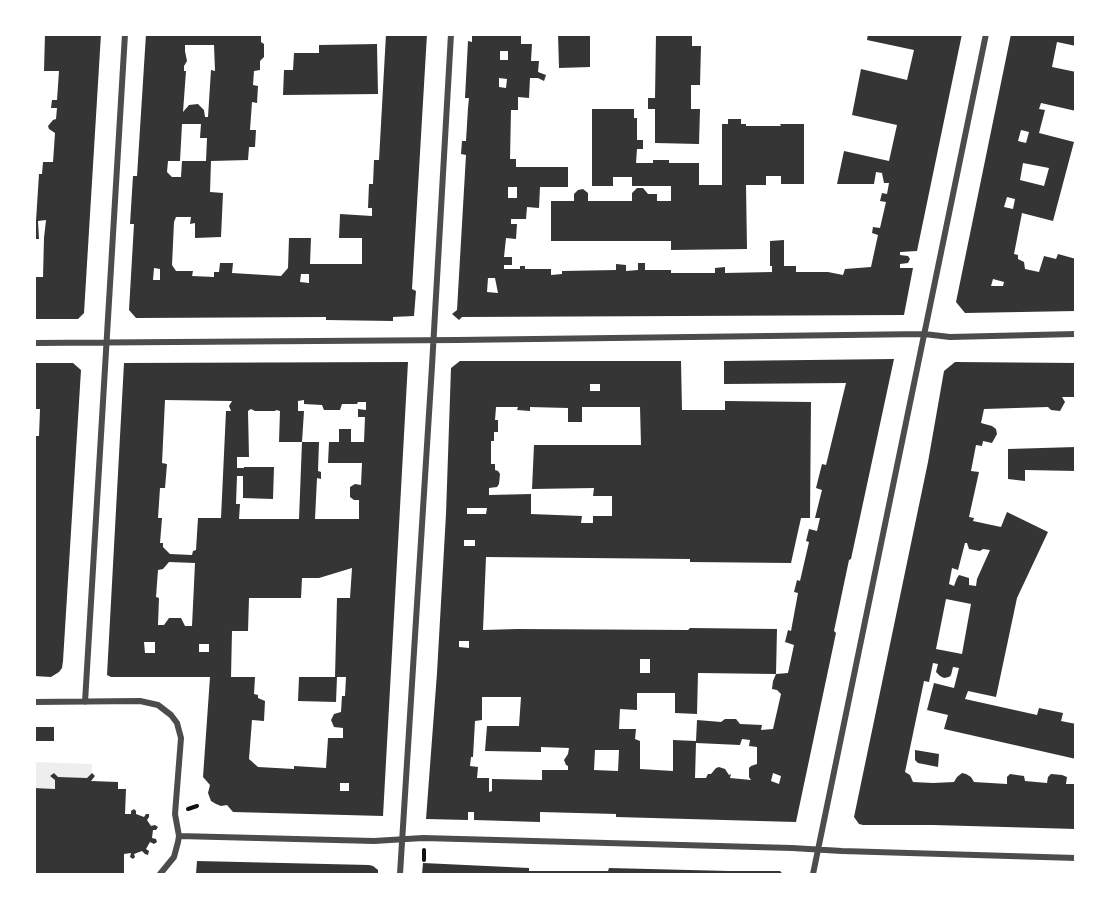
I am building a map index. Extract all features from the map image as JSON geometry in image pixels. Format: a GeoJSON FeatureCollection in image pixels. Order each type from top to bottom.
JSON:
{"type":"FeatureCollection","features":[{"type":"Feature","properties":{"kind":"street"},"geometry":{"type":"LineString","coordinates":[[85,702],[125,34]]}},
{"type":"Feature","properties":{"kind":"street"},"geometry":{"type":"LineString","coordinates":[[400,874],[451,34]]}},
{"type":"Feature","properties":{"kind":"street"},"geometry":{"type":"LineString","coordinates":[[813,874],[986,34]]}},
{"type":"Feature","properties":{"kind":"street"},"geometry":{"type":"LineString","coordinates":[[34,343],[924,334],[950,337],[1076,334]]}},
{"type":"Feature","properties":{"kind":"street"},"geometry":{"type":"LineString","coordinates":[[34,702],[149,702],[164,709],[177,723],[181,738],[175,814],[179,836],[174,857],[160,874]]}},
{"type":"Feature","properties":{"kind":"street"},"geometry":{"type":"LineString","coordinates":[[179,836],[374,841],[423,838],[1076,858]]}},
{"type":"Feature","properties":{"kind":"shaded area"},"geometry":{"type":"Polygon","coordinates":[[[34,762],[92,764],[92,773],[87,778],[58,777],[54,773],[50,776],[55,780],[55,789],[35,788],[34,762]]]}},
{"type":"Feature","properties":{"kind":"building"},"geometry":{"type":"Polygon","coordinates":[[[45,34],[101,34],[84,313],[78,319],[34,319],[34,277],[43,277],[46,220],[38,221],[39,239],[34,239],[34,221],[36,221],[39,174],[42,174],[43,162],[53,162],[55,133],[48,126],[56,119],[57,108],[51,108],[52,100],[57,100],[59,71],[44,71],[45,34]]]}},
{"type":"Feature","properties":{"kind":"building"},"geometry":{"type":"Polygon","coordinates":[[[146,34],[261,34],[264,57],[260,61],[260,70],[254,71],[253,85],[258,86],[257,103],[252,102],[250,130],[256,130],[255,147],[249,147],[248,160],[211,161],[210,192],[223,193],[221,237],[195,238],[195,223],[190,224],[191,217],[176,217],[172,265],[176,271],[193,271],[192,276],[214,277],[214,272],[219,272],[220,263],[233,263],[232,273],[281,276],[288,268],[289,238],[311,238],[310,264],[362,264],[362,238],[339,238],[340,214],[372,216],[372,208],[368,208],[369,184],[373,184],[374,160],[379,160],[386,34],[427,34],[412,289],[416,291],[414,316],[393,317],[393,321],[326,320],[326,317],[136,318],[129,310],[134,224],[130,224],[133,176],[137,176],[146,34]],[[185,45],[187,61],[184,66],[184,71],[186,71],[183,112],[189,105],[198,104],[204,110],[205,117],[208,117],[211,70],[215,71],[214,45],[185,45]],[[182,124],[180,161],[168,161],[167,172],[172,177],[181,177],[182,161],[206,161],[207,138],[200,138],[201,124],[182,124]],[[154,268],[153,280],[160,280],[160,269],[154,268]],[[301,274],[300,282],[309,283],[309,274],[301,274]]]}},
{"type":"Feature","properties":{"kind":"building"},"geometry":{"type":"Polygon","coordinates":[[[472,34],[521,34],[521,44],[532,44],[531,61],[539,61],[538,72],[546,75],[544,81],[530,78],[529,98],[518,97],[518,110],[511,110],[510,159],[516,159],[516,167],[568,167],[568,187],[540,187],[539,208],[527,207],[526,219],[511,219],[511,224],[517,224],[516,239],[506,238],[504,257],[512,257],[512,265],[504,265],[504,269],[520,269],[520,266],[525,266],[525,269],[551,269],[551,275],[562,274],[562,271],[616,270],[616,264],[626,265],[626,271],[638,270],[638,263],[645,263],[645,270],[671,270],[671,273],[715,273],[715,268],[725,267],[725,273],[772,272],[770,241],[784,240],[784,266],[796,266],[796,272],[828,272],[843,275],[845,269],[871,267],[878,235],[872,233],[873,227],[880,228],[886,202],[880,201],[882,193],[887,194],[889,183],[884,183],[882,173],[876,172],[874,184],[837,184],[844,151],[889,161],[897,125],[852,115],[861,69],[907,80],[914,50],[867,40],[868,34],[962,34],[917,251],[900,252],[900,255],[908,256],[910,259],[908,263],[900,264],[900,268],[913,268],[904,315],[462,317],[459,320],[452,314],[457,310],[466,155],[461,154],[462,141],[466,141],[469,98],[465,98],[468,41],[472,42],[472,34]],[[500,51],[500,60],[508,60],[508,51],[500,51]],[[499,78],[499,87],[506,88],[507,79],[499,78]],[[508,187],[508,198],[517,198],[517,187],[508,187]],[[488,278],[487,292],[498,293],[495,278],[488,278]]]}},
{"type":"Feature","properties":{"kind":"building"},"geometry":{"type":"Polygon","coordinates":[[[558,34],[590,34],[590,67],[559,68],[558,34]]]}},
{"type":"Feature","properties":{"kind":"building"},"geometry":{"type":"Polygon","coordinates":[[[656,34],[692,34],[692,46],[701,46],[700,85],[691,85],[691,109],[700,109],[699,144],[655,143],[655,109],[648,109],[648,98],[655,98],[656,34]]]}},
{"type":"Feature","properties":{"kind":"building"},"geometry":{"type":"Polygon","coordinates":[[[1011,34],[1076,34],[1076,46],[1057,42],[1052,67],[1076,72],[1076,111],[1041,103],[1039,109],[1045,110],[1039,133],[1074,142],[1053,221],[1022,213],[1014,254],[1024,262],[1025,269],[1039,272],[1044,256],[1056,259],[1058,254],[1076,259],[1074,271],[1076,271],[1076,311],[965,313],[956,302],[1011,34]],[[1021,130],[1018,141],[1026,143],[1029,132],[1021,130]],[[1023,163],[1020,180],[1044,186],[1049,168],[1023,163]],[[1007,197],[1004,207],[1013,209],[1015,199],[1007,197]],[[993,279],[991,286],[1003,286],[1004,282],[993,279]]]}},
{"type":"Feature","properties":{"kind":"building"},"geometry":{"type":"Polygon","coordinates":[[[377,44],[378,94],[283,95],[284,70],[293,70],[294,53],[319,53],[319,45],[377,44]]]}},
{"type":"Feature","properties":{"kind":"building"},"geometry":{"type":"Polygon","coordinates":[[[592,109],[634,109],[634,118],[637,118],[637,140],[643,140],[643,149],[637,149],[636,163],[669,160],[669,163],[699,163],[699,185],[722,185],[722,124],[728,124],[728,119],[741,119],[741,124],[746,124],[746,126],[804,124],[804,184],[781,184],[781,176],[766,176],[766,185],[746,185],[747,249],[671,250],[671,241],[551,241],[551,201],[574,201],[574,194],[578,190],[583,189],[588,193],[588,201],[632,201],[632,193],[637,188],[643,188],[648,194],[657,194],[657,201],[671,201],[671,186],[632,186],[632,177],[613,177],[613,186],[592,186],[592,109]]]}},
{"type":"Feature","properties":{"kind":"building"},"geometry":{"type":"Polygon","coordinates":[[[894,359],[849,560],[796,822],[616,817],[616,814],[540,812],[540,822],[474,820],[474,812],[468,812],[468,820],[426,819],[446,514],[451,368],[460,361],[681,361],[682,410],[725,410],[725,401],[811,402],[810,518],[801,518],[791,563],[690,562],[690,559],[486,557],[483,630],[777,629],[776,674],[788,673],[794,645],[785,642],[788,630],[791,631],[798,593],[794,592],[797,580],[800,581],[809,542],[806,541],[809,529],[817,531],[820,518],[815,518],[822,490],[816,488],[822,464],[826,465],[846,383],[724,384],[724,361],[894,359]],[[590,384],[590,391],[600,391],[600,384],[590,384]],[[496,407],[495,420],[498,420],[498,432],[494,432],[494,441],[491,441],[491,464],[495,464],[495,470],[500,474],[499,484],[497,487],[489,488],[489,495],[531,494],[531,514],[582,516],[581,523],[593,523],[593,516],[612,516],[612,496],[593,496],[594,488],[532,489],[534,445],[641,445],[640,407],[582,407],[582,422],[568,422],[568,408],[530,407],[530,411],[517,410],[518,407],[496,407]],[[467,508],[467,514],[486,514],[487,508],[467,508]],[[464,540],[464,546],[475,546],[475,540],[464,540]],[[459,641],[459,647],[469,648],[469,641],[459,641]],[[640,659],[640,673],[650,673],[650,659],[640,659]],[[698,673],[697,714],[675,713],[675,693],[637,693],[637,710],[620,709],[619,729],[636,729],[635,739],[640,741],[640,769],[673,771],[673,740],[696,741],[697,720],[721,722],[725,719],[736,719],[740,724],[762,725],[761,730],[773,729],[781,694],[772,689],[776,674],[698,673]],[[482,697],[482,720],[475,721],[473,757],[471,757],[470,766],[478,767],[477,778],[489,778],[489,792],[492,791],[492,779],[542,780],[542,770],[568,770],[564,760],[569,748],[541,747],[541,752],[485,751],[487,726],[519,726],[521,697],[482,697]],[[742,739],[740,745],[696,743],[695,778],[706,778],[719,767],[725,769],[729,775],[731,774],[730,778],[751,780],[749,768],[757,764],[757,747],[749,746],[750,740],[742,739]],[[595,750],[594,770],[618,771],[619,750],[595,750]],[[773,773],[771,781],[779,784],[781,776],[773,773]]]}},
{"type":"Feature","properties":{"kind":"building"},"geometry":{"type":"Polygon","coordinates":[[[408,362],[383,816],[233,812],[227,805],[216,804],[211,801],[208,793],[210,785],[203,777],[210,677],[111,677],[107,675],[124,363],[408,362]],[[165,400],[162,463],[167,464],[165,488],[160,488],[158,518],[162,518],[160,543],[163,543],[163,547],[170,554],[192,555],[196,550],[198,518],[221,518],[226,411],[231,411],[229,406],[232,401],[165,400]],[[304,400],[298,401],[298,411],[304,411],[302,442],[319,442],[318,471],[321,472],[321,479],[317,478],[315,519],[359,519],[359,500],[350,497],[350,487],[355,484],[361,485],[362,463],[328,463],[329,442],[339,442],[339,429],[351,429],[351,442],[364,442],[365,417],[358,417],[358,409],[366,410],[366,402],[342,404],[340,410],[324,410],[322,405],[304,404],[304,400]],[[251,409],[248,411],[249,457],[237,457],[237,468],[274,467],[273,499],[243,498],[243,476],[237,476],[236,504],[240,504],[239,519],[299,519],[302,442],[279,442],[280,411],[251,409]],[[169,562],[163,569],[158,570],[156,597],[159,598],[158,625],[164,625],[169,618],[181,618],[185,626],[192,626],[195,563],[169,562]],[[352,568],[319,578],[302,578],[301,598],[249,598],[248,631],[232,631],[231,677],[255,677],[254,694],[265,701],[264,721],[252,720],[249,759],[258,767],[326,768],[328,738],[343,738],[343,728],[334,727],[331,720],[334,714],[341,712],[346,677],[337,677],[336,702],[298,701],[299,677],[335,677],[337,598],[350,598],[352,568]],[[144,642],[145,653],[155,653],[155,642],[144,642]],[[199,644],[199,652],[209,652],[209,644],[199,644]],[[340,783],[340,791],[349,791],[349,783],[340,783]]]}},
{"type":"Feature","properties":{"kind":"building"},"geometry":{"type":"Polygon","coordinates":[[[955,362],[1076,363],[1076,397],[1062,397],[1065,402],[1060,411],[1051,410],[1048,407],[984,409],[981,423],[992,426],[996,429],[997,434],[992,443],[983,441],[982,446],[976,445],[971,471],[979,472],[969,517],[974,518],[973,521],[1001,527],[1007,512],[1048,532],[1017,598],[996,697],[968,691],[965,699],[1037,715],[1039,708],[1063,713],[1061,721],[1076,724],[1076,759],[944,729],[948,715],[927,710],[934,683],[954,688],[959,668],[953,667],[951,675],[944,678],[936,672],[938,664],[933,663],[929,682],[924,681],[905,772],[910,775],[913,782],[933,783],[954,782],[962,773],[971,777],[974,782],[1007,784],[1007,777],[1010,774],[1024,776],[1025,781],[1047,783],[1051,774],[1062,775],[1067,777],[1066,784],[1076,784],[1076,829],[863,825],[859,824],[854,817],[928,462],[944,371],[955,362]],[[965,543],[958,570],[952,568],[949,584],[954,586],[959,575],[969,578],[969,585],[976,586],[990,550],[969,549],[965,543]],[[946,599],[936,649],[962,654],[971,604],[946,599]]]}},
{"type":"Feature","properties":{"kind":"building"},"geometry":{"type":"Polygon","coordinates":[[[34,363],[73,363],[81,370],[63,661],[59,672],[51,677],[34,676],[34,438],[39,436],[40,409],[34,409],[34,363]]]}},
{"type":"Feature","properties":{"kind":"building"},"geometry":{"type":"Polygon","coordinates":[[[1076,447],[1076,471],[1025,470],[1025,481],[1008,479],[1008,449],[1076,447]]]}},
{"type":"Feature","properties":{"kind":"building"},"geometry":{"type":"Polygon","coordinates":[[[36,727],[54,727],[54,741],[35,741],[36,727]]]}},
{"type":"Feature","properties":{"kind":"building"},"geometry":{"type":"Polygon","coordinates":[[[915,750],[939,754],[938,767],[918,763],[915,760],[915,750]]]}},
{"type":"Feature","properties":{"kind":"building"},"geometry":{"type":"Polygon","coordinates":[[[54,773],[58,777],[87,778],[92,773],[95,776],[91,781],[118,782],[118,789],[126,789],[125,814],[131,814],[134,809],[136,814],[144,817],[149,814],[147,820],[151,826],[158,827],[153,830],[152,838],[157,842],[154,844],[150,842],[146,849],[149,851],[148,855],[142,851],[134,854],[133,859],[130,857],[131,853],[124,854],[124,874],[34,874],[34,788],[55,789],[55,780],[50,776],[54,773]]]}},
{"type":"Feature","properties":{"kind":"building"},"geometry":{"type":"Polygon","coordinates":[[[197,861],[369,865],[378,870],[378,874],[196,874],[197,861]]]}},
{"type":"Feature","properties":{"kind":"building"},"geometry":{"type":"Polygon","coordinates":[[[423,863],[529,868],[529,871],[608,871],[609,868],[780,871],[783,874],[422,874],[423,863]]]}}]}
